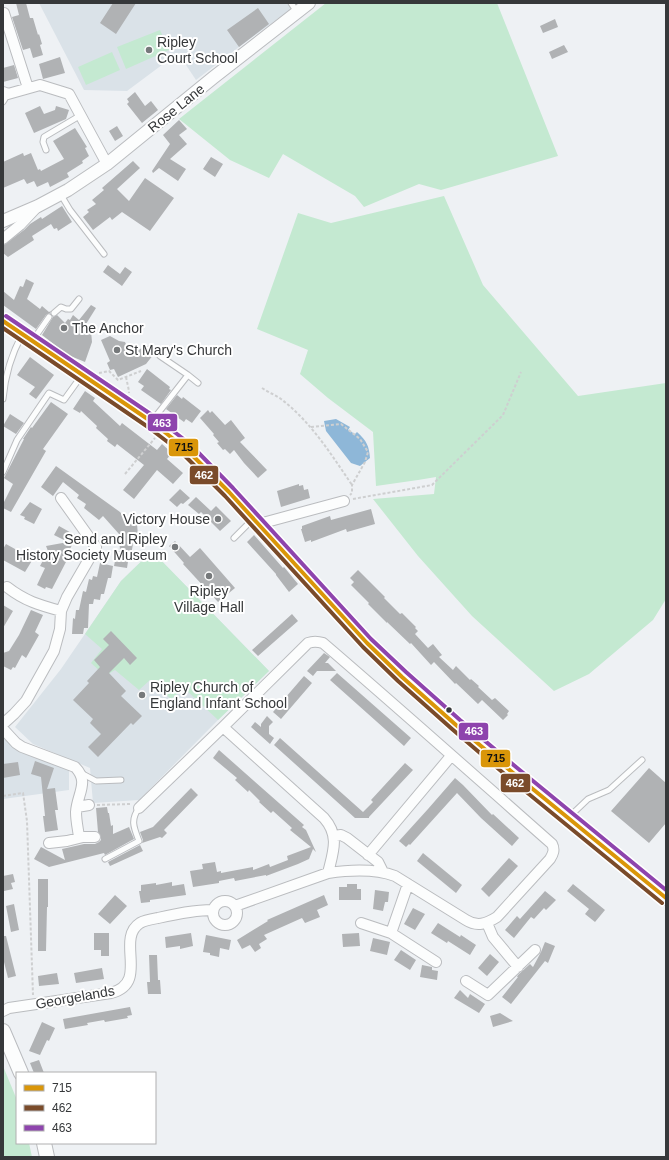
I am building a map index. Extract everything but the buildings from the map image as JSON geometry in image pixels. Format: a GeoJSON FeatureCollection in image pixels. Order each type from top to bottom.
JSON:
{"type":"FeatureCollection","features":[{"type":"Feature","properties":{"kind":"main road"},"geometry":{"type":"LineString","coordinates":[[3,321],[83,374],[177,441],[198,460],[256,521],[362,638],[391,667],[467,735],[666,898]]}},
{"type":"Feature","properties":{"kind":"main road"},"geometry":{"type":"LineString","coordinates":[[3,1031],[21,1072]]}},
{"type":"Feature","properties":{"kind":"main road"},"geometry":{"type":"LineString","coordinates":[[44,1144],[47,1157]]}},
{"type":"Feature","properties":{"kind":"street","name":"Rose Lane"},"geometry":{"type":"LineString","coordinates":[[3,221],[61,194],[107,164],[214,77],[294,8],[309,3]]}},
{"type":"Feature","properties":{"kind":"street"},"geometry":{"type":"LineString","coordinates":[[3,14],[4,13],[28,88]]}},
{"type":"Feature","properties":{"kind":"street"},"geometry":{"type":"LineString","coordinates":[[5,96],[40,85],[69,94],[107,164]]}},
{"type":"Feature","properties":{"kind":"street","name":"Rose Lane"},"geometry":{"type":"LineString","coordinates":[[3,239],[38,206]]}},
{"type":"Feature","properties":{"kind":"street"},"geometry":{"type":"LineString","coordinates":[[3,724],[26,701],[54,651],[60,628],[61,611],[67,597],[96,547],[61,498]]}},
{"type":"Feature","properties":{"kind":"street"},"geometry":{"type":"LineString","coordinates":[[256,521],[345,501]]}},
{"type":"Feature","properties":{"kind":"street"},"geometry":{"type":"LineString","coordinates":[[6,587],[18,596],[61,611]]}},
{"type":"Feature","properties":{"kind":"street"},"geometry":{"type":"LineString","coordinates":[[141,806],[308,644],[316,641],[323,643],[390,700],[451,756],[552,844],[553,852],[550,859],[497,917],[487,923],[493,937],[518,967]]}},
{"type":"Feature","properties":{"kind":"street"},"geometry":{"type":"LineString","coordinates":[[223,727],[331,826],[334,836],[333,850],[328,873]]}},
{"type":"Feature","properties":{"kind":"street"},"geometry":{"type":"LineString","coordinates":[[3,728],[16,743],[22,747],[76,767],[80,772],[83,784],[77,807],[79,837]]}},
{"type":"Feature","properties":{"kind":"street"},"geometry":{"type":"LineString","coordinates":[[368,855],[451,756]]}},
{"type":"Feature","properties":{"kind":"street"},"geometry":{"type":"LineString","coordinates":[[77,807],[89,805]]}},
{"type":"Feature","properties":{"kind":"street","name":"Georgelands"},"geometry":{"type":"LineString","coordinates":[[334,836],[344,836],[378,862],[383,872]]}},
{"type":"Feature","properties":{"kind":"street"},"geometry":{"type":"LineString","coordinates":[[49,843],[67,841],[79,837],[95,837]]}},
{"type":"Feature","properties":{"kind":"street","name":"Georgelands"},"geometry":{"type":"LineString","coordinates":[[3,1011],[9,1008],[119,992],[125,987],[128,981],[130,973],[132,932],[140,923],[197,910],[213,910],[216,904],[220,901],[230,902],[235,906],[328,873],[343,870],[383,872],[395,876],[471,923],[480,925],[487,923]]}},
{"type":"Feature","properties":{"kind":"street"},"geometry":{"type":"LineString","coordinates":[[391,933],[408,884]]}},
{"type":"Feature","properties":{"kind":"street"},"geometry":{"type":"LineString","coordinates":[[213,910],[214,920],[218,924],[226,925],[234,921],[236,917],[237,913],[235,906]]}},
{"type":"Feature","properties":{"kind":"street"},"geometry":{"type":"LineString","coordinates":[[362,923],[391,933],[436,962]]}},
{"type":"Feature","properties":{"kind":"street"},"geometry":{"type":"LineString","coordinates":[[466,981],[488,995],[535,950]]}},
{"type":"Feature","properties":{"kind":"lane"},"geometry":{"type":"LineString","coordinates":[[46,150],[43,142],[44,137],[81,115]]}},
{"type":"Feature","properties":{"kind":"lane"},"geometry":{"type":"LineString","coordinates":[[61,194],[70,210],[104,254]]}},
{"type":"Feature","properties":{"kind":"lane"},"geometry":{"type":"LineString","coordinates":[[54,313],[62,307],[71,309],[79,298]]}},
{"type":"Feature","properties":{"kind":"lane"},"geometry":{"type":"LineString","coordinates":[[3,399],[8,370],[18,343],[28,337],[49,318]]}},
{"type":"Feature","properties":{"kind":"lane"},"geometry":{"type":"LineString","coordinates":[[160,356],[188,374],[198,383]]}},
{"type":"Feature","properties":{"kind":"lane"},"geometry":{"type":"LineString","coordinates":[[3,472],[17,440],[49,393],[64,400],[83,374]]}},
{"type":"Feature","properties":{"kind":"lane"},"geometry":{"type":"LineString","coordinates":[[152,422],[188,374]]}},
{"type":"Feature","properties":{"kind":"lane"},"geometry":{"type":"LineString","coordinates":[[234,538],[256,521]]}},
{"type":"Feature","properties":{"kind":"lane"},"geometry":{"type":"LineString","coordinates":[[567,818],[588,799],[609,790],[642,760]]}},
{"type":"Feature","properties":{"kind":"lane"},"geometry":{"type":"LineString","coordinates":[[80,772],[96,782],[121,780]]}},
{"type":"Feature","properties":{"kind":"lane"},"geometry":{"type":"LineString","coordinates":[[105,858],[139,841],[133,822],[134,817],[141,806]]}},
{"type":"Feature","properties":{"kind":"path"},"geometry":{"type":"LineString","coordinates":[[98,373],[108,371],[118,380],[141,371]]}},
{"type":"Feature","properties":{"kind":"path"},"geometry":{"type":"LineString","coordinates":[[345,501],[432,485],[503,415],[521,372]]}},
{"type":"Feature","properties":{"kind":"path"},"geometry":{"type":"LineString","coordinates":[[126,377],[129,394]]}},
{"type":"Feature","properties":{"kind":"path"},"geometry":{"type":"LineString","coordinates":[[262,388],[280,398],[311,427],[352,485]]}},
{"type":"Feature","properties":{"kind":"path"},"geometry":{"type":"LineString","coordinates":[[311,427],[341,424],[360,439],[368,452],[365,462],[352,485],[352,493],[345,501]]}},
{"type":"Feature","properties":{"kind":"path"},"geometry":{"type":"LineString","coordinates":[[125,474],[156,437]]}},
{"type":"Feature","properties":{"kind":"path"},"geometry":{"type":"LineString","coordinates":[[3,796],[23,792],[28,821],[33,989],[35,1004]]}},
{"type":"Feature","properties":{"kind":"path"},"geometry":{"type":"LineString","coordinates":[[89,805],[141,806]]}},
{"type":"Feature","properties":{"kind":"shaded area","name":"Ripley Court School"},"geometry":{"type":"Polygon","coordinates":[[[39,3],[298,3],[196,80],[178,53],[127,91],[84,90],[39,3]]]}},
{"type":"Feature","properties":{"kind":"shaded area","name":"Ripley Church of England Infant School"},"geometry":{"type":"Polygon","coordinates":[[[152,551],[269,671],[139,800],[93,803],[90,768],[33,744],[15,727],[61,669],[121,581],[152,551]]]}},
{"type":"Feature","properties":{"kind":"shaded area"},"geometry":{"type":"Polygon","coordinates":[[[3,729],[10,737],[69,764],[69,790],[3,799],[3,729]]]}},
{"type":"Feature","properties":{"kind":"green space"},"geometry":{"type":"Polygon","coordinates":[[[326,3],[497,3],[558,156],[441,190],[419,184],[364,207],[355,196],[283,154],[269,178],[230,160],[179,119],[326,3]]]}},
{"type":"Feature","properties":{"kind":"green space"},"geometry":{"type":"Polygon","coordinates":[[[160,30],[169,50],[126,69],[117,47],[160,30]]]}},
{"type":"Feature","properties":{"kind":"green space"},"geometry":{"type":"Polygon","coordinates":[[[112,52],[120,70],[86,85],[78,67],[112,52]]]}},
{"type":"Feature","properties":{"kind":"green space"},"geometry":{"type":"Polygon","coordinates":[[[444,196],[483,285],[578,396],[666,383],[666,599],[653,620],[589,674],[554,691],[472,616],[418,556],[373,499],[434,494],[436,477],[376,486],[373,432],[328,398],[300,374],[308,350],[257,329],[298,213],[331,223],[444,196]]]}},
{"type":"Feature","properties":{"kind":"green space"},"geometry":{"type":"Polygon","coordinates":[[[152,551],[269,671],[218,720],[184,688],[171,699],[150,680],[139,690],[115,670],[105,676],[91,663],[102,649],[85,634],[121,581],[152,551]]]}},
{"type":"Feature","properties":{"kind":"green space"},"geometry":{"type":"Polygon","coordinates":[[[3,1066],[16,1098],[16,1144],[29,1144],[32,1157],[3,1157],[3,1066]]]}},
{"type":"Feature","properties":{"kind":"water"},"geometry":{"type":"Polygon","coordinates":[[[336,419],[350,427],[348,430],[355,434],[357,432],[367,444],[370,458],[360,466],[351,463],[326,431],[324,421],[336,419]]]}},
{"type":"Feature","properties":{"kind":"transit line","name":"463"},"geometry":{"type":"LineString","coordinates":[[6,316],[155,417],[190,444],[233,488],[371,639],[406,672],[516,767],[666,890]]}},
{"type":"Feature","properties":{"kind":"transit line","name":"715"},"geometry":{"type":"LineString","coordinates":[[3,321],[152,422],[186,449],[229,492],[367,643],[402,677],[512,772],[666,898]]}},
{"type":"Feature","properties":{"kind":"transit line","name":"462"},"geometry":{"type":"LineString","coordinates":[[3,328],[148,427],[182,453],[225,496],[363,647],[398,681],[508,777],[662,903]]}},
{"type":"Feature","properties":{"kind":"place","name":"Ripley Court School"},"geometry":{"type":"Point","coordinates":[149,50]}},
{"type":"Feature","properties":{"kind":"place","name":"The Anchor"},"geometry":{"type":"Point","coordinates":[64,328]}},
{"type":"Feature","properties":{"kind":"place","name":"St Mary's Church"},"geometry":{"type":"Point","coordinates":[117,350]}},
{"type":"Feature","properties":{"kind":"place","name":"Victory House"},"geometry":{"type":"Point","coordinates":[218,519]}},
{"type":"Feature","properties":{"kind":"place","name":"Send and Ripley History Society Museum"},"geometry":{"type":"Point","coordinates":[175,547]}},
{"type":"Feature","properties":{"kind":"place","name":"Ripley Village Hall"},"geometry":{"type":"Point","coordinates":[209,576]}},
{"type":"Feature","properties":{"kind":"place","name":"Ripley Church of England Infant School"},"geometry":{"type":"Point","coordinates":[142,695]}}]}
